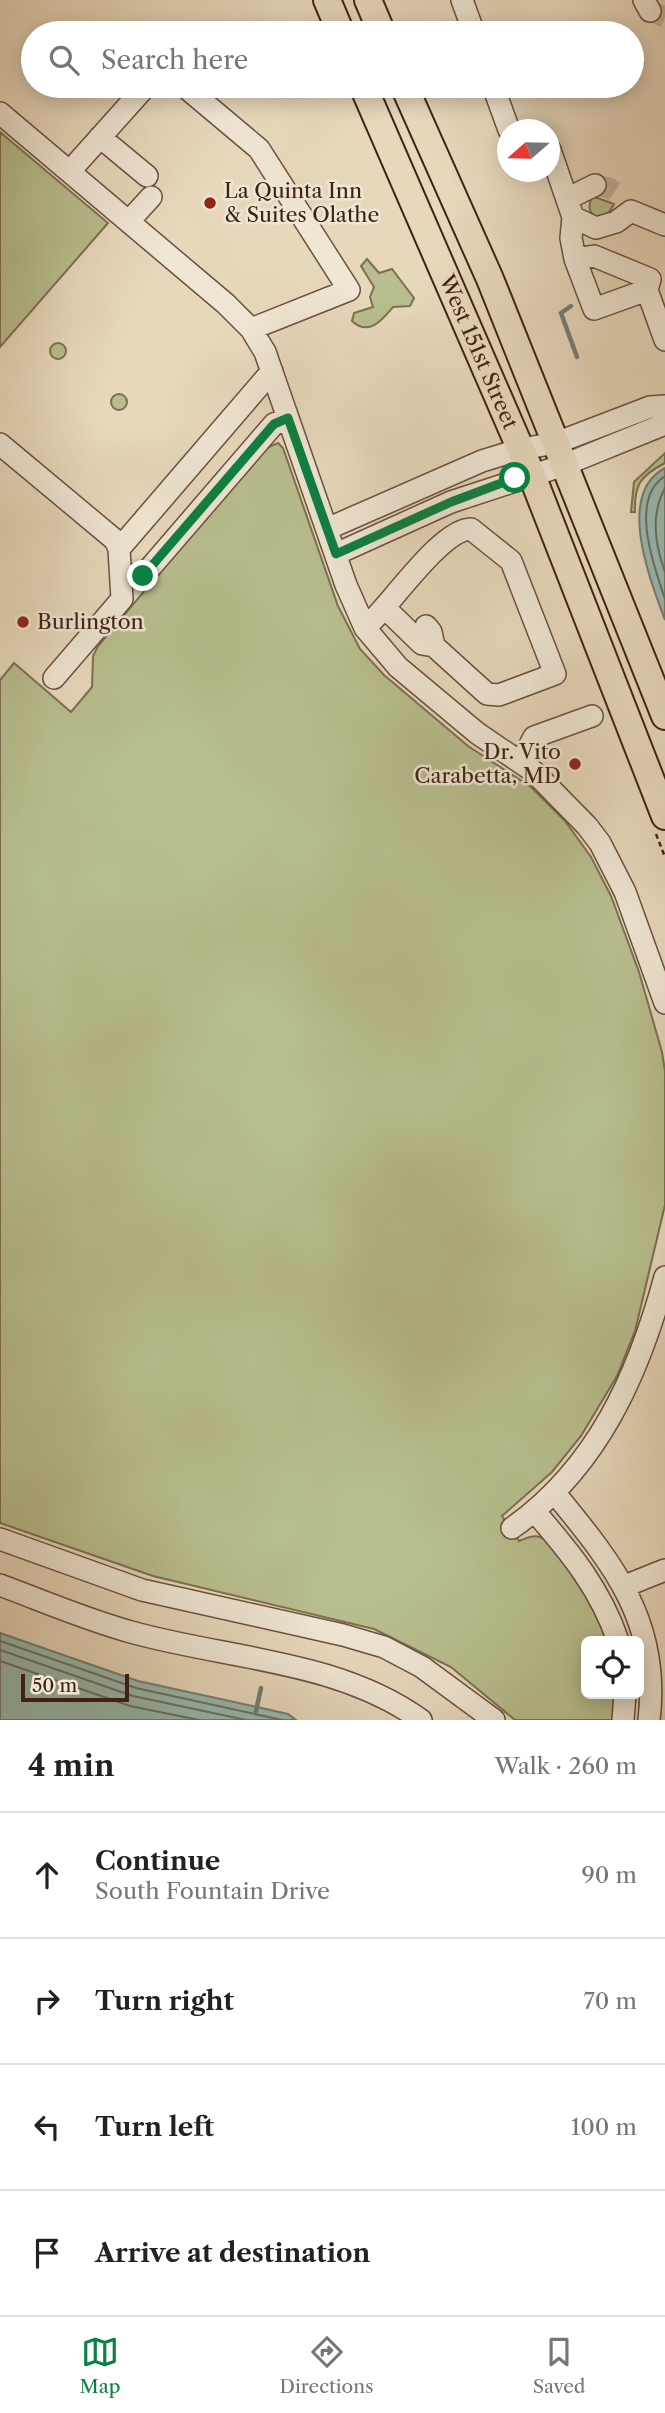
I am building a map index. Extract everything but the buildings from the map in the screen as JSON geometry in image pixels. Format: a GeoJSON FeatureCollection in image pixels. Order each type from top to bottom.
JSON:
{"type":"FeatureCollection","features":[{"type":"Feature","properties":{"kind":"main road"},"geometry":{"type":"LineString","coordinates":[[327,0],[336,21]]}},
{"type":"Feature","properties":{"kind":"main road"},"geometry":{"type":"LineString","coordinates":[[368,0],[377,21]]}},
{"type":"Feature","properties":{"kind":"main road","name":"West 151st Street"},"geometry":{"type":"LineString","coordinates":[[368,98],[531,473],[665,816]]}},
{"type":"Feature","properties":{"kind":"main road","name":"West 151st Street"},"geometry":{"type":"LineString","coordinates":[[409,98],[490,279],[665,716]]}},
{"type":"Feature","properties":{"kind":"street"},"geometry":{"type":"LineString","coordinates":[[462,0],[470,21]]}},
{"type":"Feature","properties":{"kind":"street"},"geometry":{"type":"LineString","coordinates":[[70,171],[135,98]]}},
{"type":"Feature","properties":{"kind":"street"},"geometry":{"type":"LineString","coordinates":[[198,98],[259,149],[349,290],[251,329]]}},
{"type":"Feature","properties":{"kind":"street"},"geometry":{"type":"LineString","coordinates":[[497,98],[505,119]]}},
{"type":"Feature","properties":{"kind":"street"},"geometry":{"type":"LineString","coordinates":[[0,113],[129,221],[251,329],[272,371],[365,628],[398,667],[463,722],[552,788],[600,843],[625,892],[665,1003]]}},
{"type":"Feature","properties":{"kind":"street"},"geometry":{"type":"LineString","coordinates":[[100,137],[149,186],[129,221]]}},
{"type":"Feature","properties":{"kind":"street"},"geometry":{"type":"LineString","coordinates":[[560,179],[570,208],[575,259],[594,309],[647,290]]}},
{"type":"Feature","properties":{"kind":"street"},"geometry":{"type":"LineString","coordinates":[[570,208],[595,186]]}},
{"type":"Feature","properties":{"kind":"street"},"geometry":{"type":"LineString","coordinates":[[570,208],[596,228],[617,222],[625,203],[665,225]]}},
{"type":"Feature","properties":{"kind":"street"},"geometry":{"type":"LineString","coordinates":[[575,259],[594,256],[650,279],[647,290],[665,340]]}},
{"type":"Feature","properties":{"kind":"street"},"geometry":{"type":"LineString","coordinates":[[118,549],[272,371]]}},
{"type":"Feature","properties":{"kind":"street"},"geometry":{"type":"LineString","coordinates":[[336,554],[451,502],[531,473],[560,454],[650,407],[665,407]]}},
{"type":"Feature","properties":{"kind":"street"},"geometry":{"type":"LineString","coordinates":[[121,574],[143,576],[274,424],[288,418]]}},
{"type":"Feature","properties":{"kind":"street"},"geometry":{"type":"LineString","coordinates":[[327,529],[417,487],[521,449],[560,454],[665,424]]}},
{"type":"Feature","properties":{"kind":"street"},"geometry":{"type":"LineString","coordinates":[[0,443],[115,540],[118,549],[122,599],[54,678]]}},
{"type":"Feature","properties":{"kind":"street"},"geometry":{"type":"LineString","coordinates":[[365,628],[389,612],[441,542],[457,531],[471,529],[511,561],[555,674],[499,695],[487,695],[434,646],[422,644],[389,612]]}},
{"type":"Feature","properties":{"kind":"street"},"geometry":{"type":"LineString","coordinates":[[389,612],[408,610],[431,632],[434,646]]}},
{"type":"Feature","properties":{"kind":"street"},"geometry":{"type":"LineString","coordinates":[[463,722],[487,695]]}},
{"type":"Feature","properties":{"kind":"street"},"geometry":{"type":"LineString","coordinates":[[520,762],[534,737],[592,716]]}},
{"type":"Feature","properties":{"kind":"street"},"geometry":{"type":"LineString","coordinates":[[512,1528],[535,1512],[583,1460],[620,1403],[636,1369],[665,1278]]}},
{"type":"Feature","properties":{"kind":"street"},"geometry":{"type":"LineString","coordinates":[[554,1492],[600,1548],[625,1586],[643,1639],[651,1688],[649,1720]]}},
{"type":"Feature","properties":{"kind":"street"},"geometry":{"type":"LineString","coordinates":[[535,1512],[586,1574],[599,1595],[616,1636]]}},
{"type":"Feature","properties":{"kind":"street"},"geometry":{"type":"LineString","coordinates":[[0,1539],[111,1581],[384,1647],[422,1667],[494,1720]]}},
{"type":"Feature","properties":{"kind":"street"},"geometry":{"type":"LineString","coordinates":[[625,1586],[665,1570]]}},
{"type":"Feature","properties":{"kind":"street"},"geometry":{"type":"LineString","coordinates":[[0,1585],[132,1632],[312,1672],[373,1692],[421,1720]]}},
{"type":"Feature","properties":{"kind":"street"},"geometry":{"type":"LineString","coordinates":[[624,1720],[625,1699]]}},
{"type":"Feature","properties":{"kind":"green space"},"geometry":{"type":"Polygon","coordinates":[[[0,132],[108,223],[0,347],[0,132]]]}},
{"type":"Feature","properties":{"kind":"green space"},"geometry":{"type":"Polygon","coordinates":[[[592,196],[614,204],[607,216],[596,217],[591,212],[592,196]]]}},
{"type":"Feature","properties":{"kind":"green space"},"geometry":{"type":"Polygon","coordinates":[[[367,259],[379,273],[392,269],[414,298],[410,306],[393,307],[375,324],[364,327],[352,321],[354,313],[373,307],[370,297],[374,287],[361,266],[367,259]]]}},
{"type":"Feature","properties":{"kind":"green space"},"geometry":{"type":"Polygon","coordinates":[[[58,343],[64,345],[64,357],[58,359],[52,357],[50,351],[52,345],[58,343]]]}},
{"type":"Feature","properties":{"kind":"green space"},"geometry":{"type":"Polygon","coordinates":[[[119,394],[125,396],[125,408],[119,410],[113,408],[111,402],[113,396],[119,394]]]}},
{"type":"Feature","properties":{"kind":"green space"},"geometry":{"type":"Polygon","coordinates":[[[278,443],[283,448],[338,606],[360,649],[384,675],[468,746],[531,787],[565,821],[591,857],[611,896],[639,972],[662,1052],[665,1071],[665,1205],[635,1331],[617,1376],[581,1436],[552,1472],[502,1516],[519,1541],[537,1536],[550,1543],[580,1583],[606,1636],[581,1636],[581,1699],[616,1699],[615,1720],[515,1720],[451,1667],[374,1629],[153,1576],[0,1523],[0,680],[14,663],[71,712],[92,687],[93,656],[98,646],[264,449],[278,443]]]}},
{"type":"Feature","properties":{"kind":"green space"},"geometry":{"type":"Polygon","coordinates":[[[665,453],[665,463],[640,482],[635,512],[631,512],[634,482],[665,453]]]}},
{"type":"Feature","properties":{"kind":"water"},"geometry":{"type":"Polygon","coordinates":[[[665,468],[665,620],[646,562],[639,518],[642,497],[650,480],[665,468]]]}},
{"type":"Feature","properties":{"kind":"water"},"geometry":{"type":"Polygon","coordinates":[[[0,1633],[138,1681],[288,1714],[296,1720],[0,1720],[0,1633]]]}},
{"type":"Feature","properties":{"kind":"waterway"},"geometry":{"type":"LineString","coordinates":[[571,306],[561,313],[577,357]]}},
{"type":"Feature","properties":{"kind":"waterway"},"geometry":{"type":"LineString","coordinates":[[256,1711],[261,1688]]}},
{"type":"Feature","properties":{"kind":"tunnel"},"geometry":{"type":"LineString","coordinates":[[650,11],[665,17]]}},
{"type":"Feature","properties":{"kind":"tunnel"},"geometry":{"type":"LineString","coordinates":[[595,185],[609,188],[619,195]]}},
{"type":"Feature","properties":{"kind":"place","name":"La Quinta Inn & Suites Olathe"},"geometry":{"type":"Point","coordinates":[210,203]}},
{"type":"Feature","properties":{"kind":"place","name":"Burlington"},"geometry":{"type":"Point","coordinates":[23,622]}},
{"type":"Feature","properties":{"kind":"place","name":"Dr. Vito Carabetta, MD"},"geometry":{"type":"Point","coordinates":[575,764]}},
{"type":"Feature","properties":{"kind":"route"},"geometry":{"type":"LineString","coordinates":[[143,576],[274,424],[288,418],[336,554],[451,502],[515,478]]}}]}
